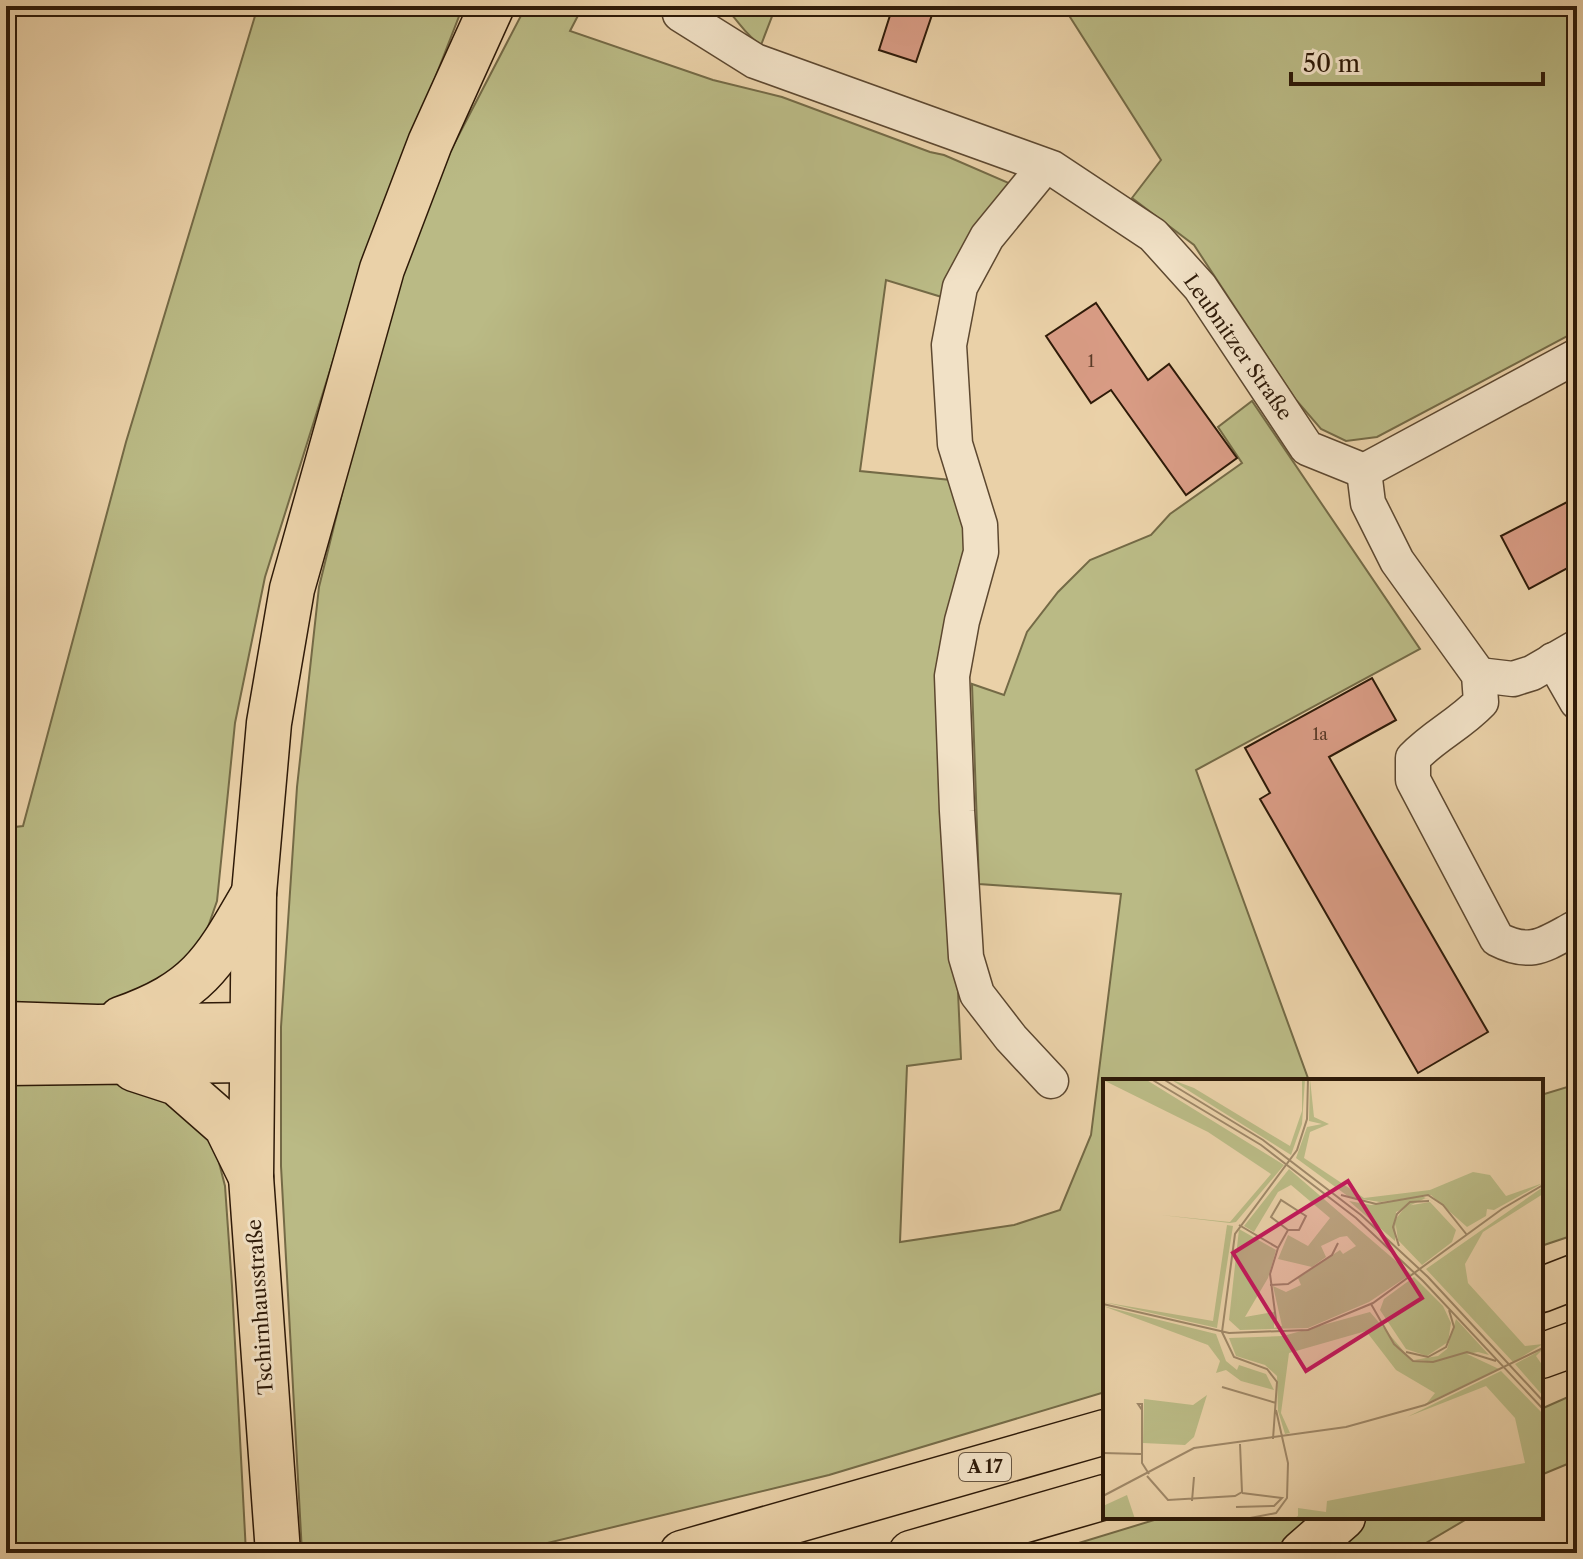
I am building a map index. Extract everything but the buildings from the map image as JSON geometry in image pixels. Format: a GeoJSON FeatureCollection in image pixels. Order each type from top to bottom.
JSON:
{"type":"FeatureCollection","features":[{"type":"Feature","properties":{"kind":"main road","name":"Tschirnhausstraße"},"geometry":{"type":"LineString","coordinates":[[278,1553],[251,1177],[250,1043],[254,893],[269,723],[292,589],[382,269],[430,143],[492,6]]}},
{"type":"Feature","properties":{"kind":"main road"},"geometry":{"type":"LineString","coordinates":[[107,1045],[186,988],[216,958],[254,893]]}},
{"type":"Feature","properties":{"kind":"main road"},"geometry":{"type":"LineString","coordinates":[[6,1024],[107,1045],[177,1083],[226,1126],[251,1177]]}},
{"type":"Feature","properties":{"kind":"main road"},"geometry":{"type":"LineString","coordinates":[[6,1063],[107,1045],[250,1043]]}},
{"type":"Feature","properties":{"kind":"main road"},"geometry":{"type":"LineString","coordinates":[[1543,1289],[1577,1276]]}},
{"type":"Feature","properties":{"kind":"main road","name":"A 17"},"geometry":{"type":"LineString","coordinates":[[682,1553],[1103,1433]]}},
{"type":"Feature","properties":{"kind":"main road"},"geometry":{"type":"LineString","coordinates":[[911,1553],[1103,1498]]}},
{"type":"Feature","properties":{"kind":"main road"},"geometry":{"type":"LineString","coordinates":[[1302,1553],[1341,1519]]}},
{"type":"Feature","properties":{"kind":"street","name":"Leubnitzer Straße"},"geometry":{"type":"LineString","coordinates":[[680,14],[755,61],[1045,166],[1153,235],[1200,287],[1307,448],[1364,471]]}},
{"type":"Feature","properties":{"kind":"street"},"geometry":{"type":"LineString","coordinates":[[1045,166],[987,237],[960,287],[949,345],[955,444],[980,525],[981,552],[962,621],[952,676],[966,957],[977,994],[1011,1038],[1051,1081]]}},
{"type":"Feature","properties":{"kind":"street"},"geometry":{"type":"LineString","coordinates":[[1577,356],[1364,471],[1368,503],[1397,561],[1479,675],[1481,702],[1464,720],[1433,737],[1413,758],[1413,780],[1497,939],[1517,949],[1543,945],[1577,927]]}},
{"type":"Feature","properties":{"kind":"street"},"geometry":{"type":"LineString","coordinates":[[1479,675],[1513,679],[1532,673],[1565,654],[1577,702]]}},
{"type":"Feature","properties":{"kind":"green space"},"geometry":{"type":"Polygon","coordinates":[[[258,6],[463,6],[366,256],[265,577],[235,723],[217,901],[201,947],[140,999],[87,1010],[6,1007],[6,828],[23,826],[126,442],[258,6]]]}},
{"type":"Feature","properties":{"kind":"green space"},"geometry":{"type":"Polygon","coordinates":[[[526,6],[583,6],[570,31],[713,80],[782,97],[944,155],[1018,187],[945,298],[886,280],[860,471],[951,480],[977,540],[955,924],[961,1059],[907,1066],[900,1242],[1014,1225],[1060,1210],[1091,1135],[1121,894],[979,884],[972,684],[1004,695],[1027,632],[1058,592],[1090,560],[1151,535],[1170,514],[1242,463],[1218,427],[1252,401],[1420,649],[1196,770],[1308,1079],[1103,1079],[1103,1393],[829,1475],[506,1553],[302,1553],[281,1166],[281,1027],[297,787],[319,587],[402,275],[451,150],[526,6]]]}},
{"type":"Feature","properties":{"kind":"green space"},"geometry":{"type":"Polygon","coordinates":[[[723,6],[776,6],[761,45],[750,36],[723,6]]]}},
{"type":"Feature","properties":{"kind":"green space"},"geometry":{"type":"Polygon","coordinates":[[[1063,6],[1577,6],[1577,331],[1377,437],[1346,441],[1321,429],[1296,400],[1194,245],[1132,198],[1161,160],[1063,6]]]}},
{"type":"Feature","properties":{"kind":"green space"},"geometry":{"type":"Polygon","coordinates":[[[6,1081],[142,1085],[175,1098],[215,1147],[225,1186],[246,1553],[6,1553],[6,1081]]]}},
{"type":"Feature","properties":{"kind":"green space"},"geometry":{"type":"Polygon","coordinates":[[[1577,1084],[1577,1234],[1543,1245],[1543,1094],[1577,1084]]]}},
{"type":"Feature","properties":{"kind":"green space"},"geometry":{"type":"Polygon","coordinates":[[[1577,1393],[1577,1460],[1543,1474],[1543,1408],[1577,1393]]]}},
{"type":"Feature","properties":{"kind":"green space"},"geometry":{"type":"Polygon","coordinates":[[[1157,1519],[1309,1519],[1278,1553],[1046,1553],[1157,1519]]]}},
{"type":"Feature","properties":{"kind":"green space"},"geometry":{"type":"Polygon","coordinates":[[[1361,1519],[1467,1519],[1409,1553],[1320,1553],[1361,1519]]]}}]}
